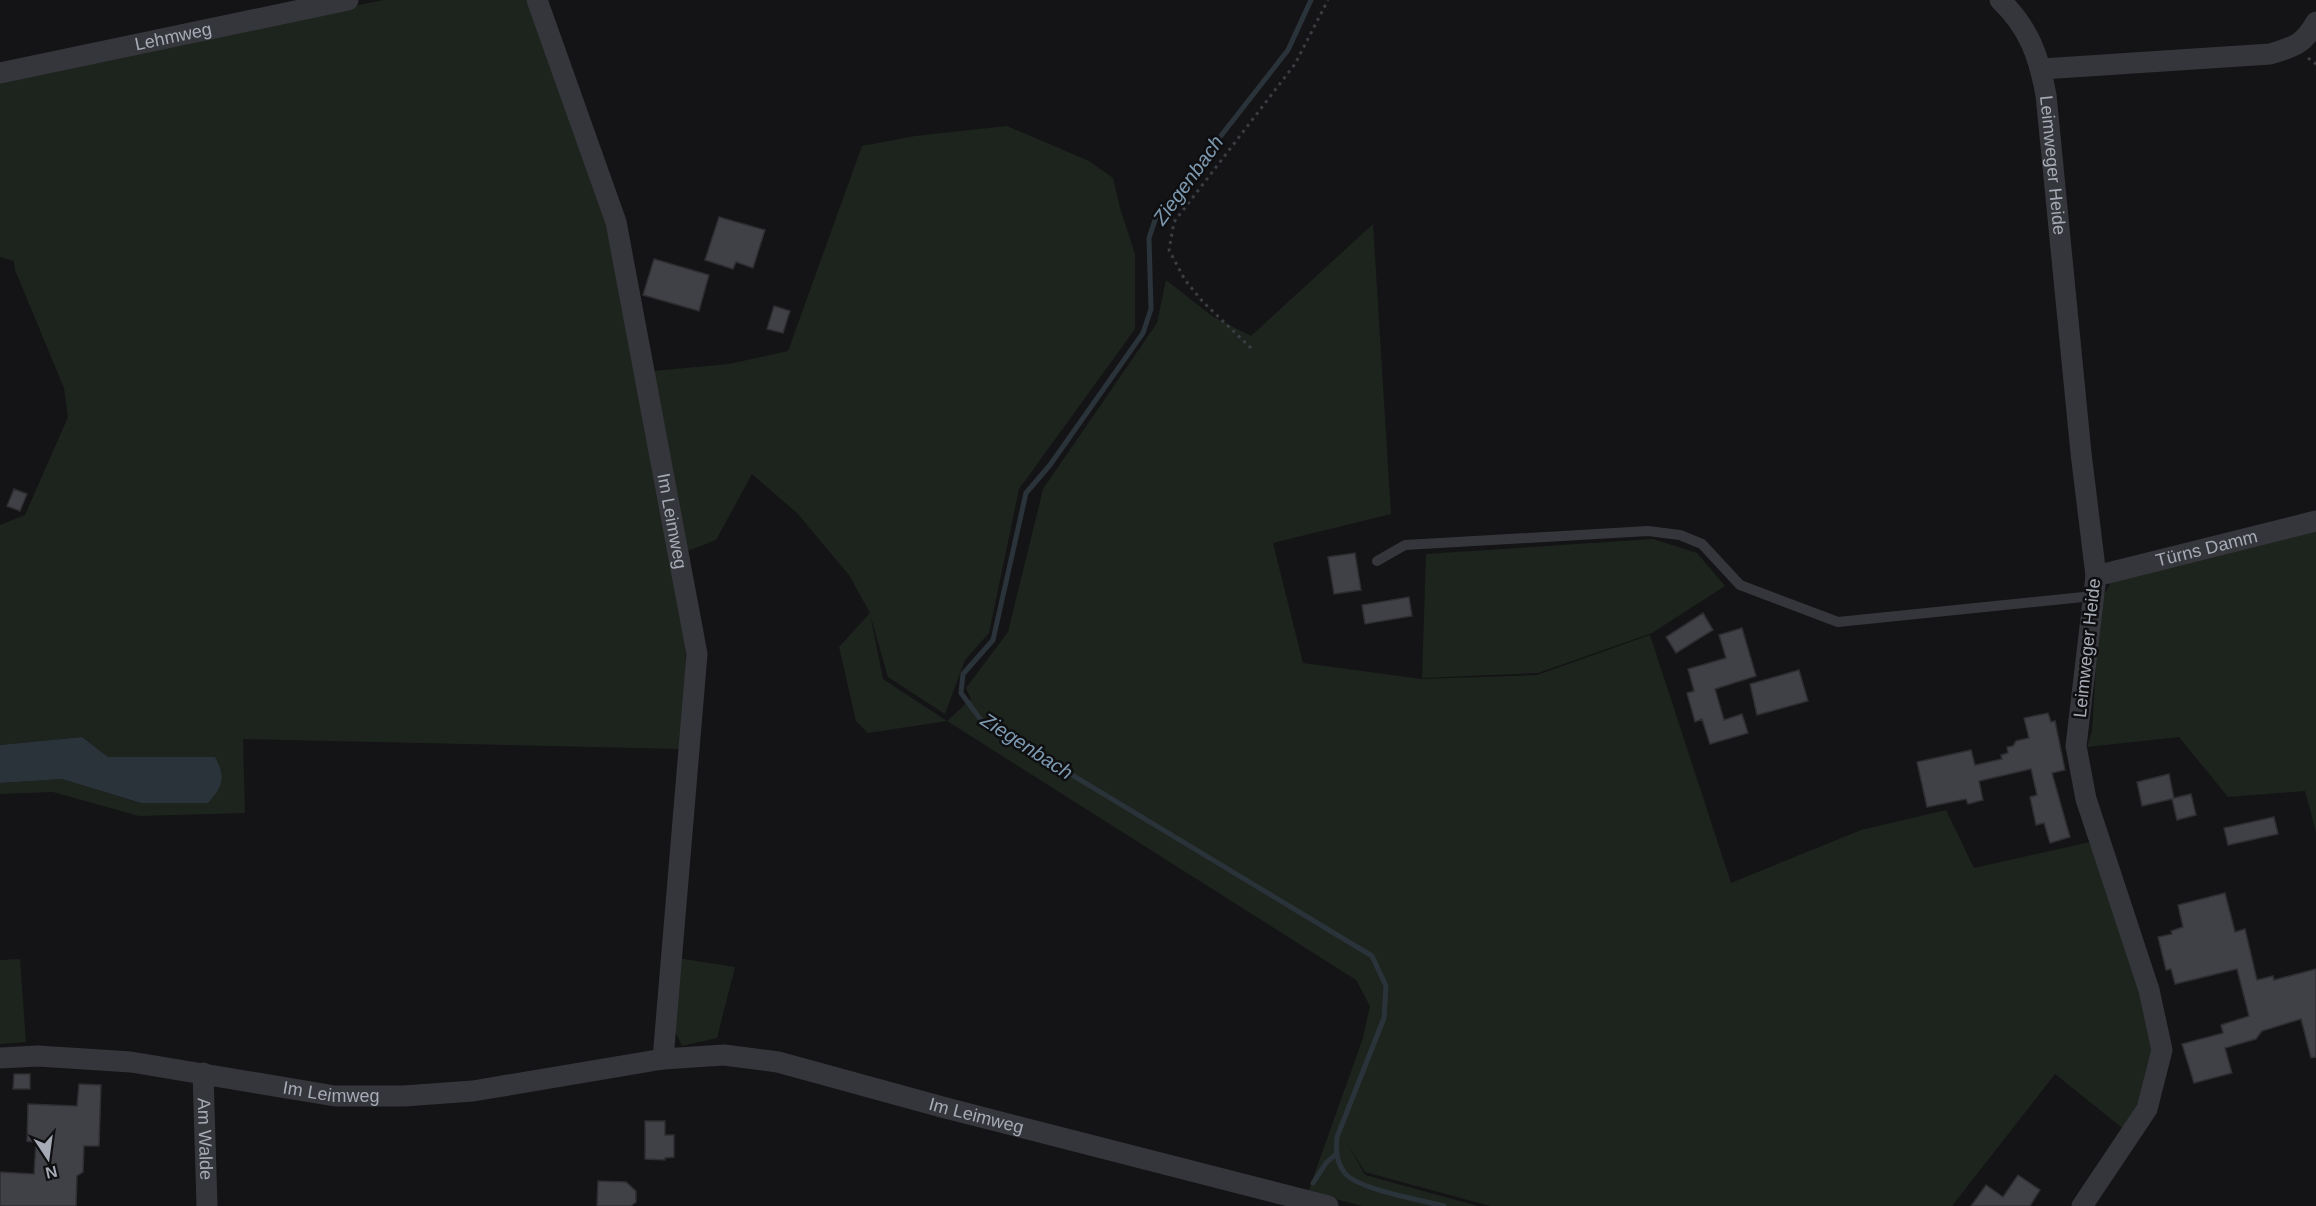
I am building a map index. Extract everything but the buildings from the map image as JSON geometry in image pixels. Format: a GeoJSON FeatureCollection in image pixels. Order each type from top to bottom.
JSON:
{"type":"FeatureCollection","features":[{"type":"Feature","properties":{"kind":"street","name":"Lehmweg"},"geometry":{"type":"LineString","coordinates":[[0,73],[348,0]]}},
{"type":"Feature","properties":{"kind":"street","name":"Im Leimweg"},"geometry":{"type":"LineString","coordinates":[[537,0],[616,222],[697,654],[663,1059]]}},
{"type":"Feature","properties":{"kind":"street","name":"Leimweger Heide"},"geometry":{"type":"LineString","coordinates":[[2000,0],[2030,36],[2042,69],[2046,95],[2095,586],[2076,746],[2086,799],[2149,990],[2162,1050],[2147,1109],[2082,1206]]}},
{"type":"Feature","properties":{"kind":"street"},"geometry":{"type":"LineString","coordinates":[[2042,69],[2270,54],[2296,47],[2316,22]]}},
{"type":"Feature","properties":{"kind":"street","name":"Türns Damm"},"geometry":{"type":"LineString","coordinates":[[2095,586],[2316,521]]}},
{"type":"Feature","properties":{"kind":"street","name":"Im Leimweg"},"geometry":{"type":"LineString","coordinates":[[0,1058],[38,1056],[131,1062],[335,1096],[404,1096],[473,1091],[663,1059],[724,1055],[778,1062],[1284,1201],[1328,1206]]}},
{"type":"Feature","properties":{"kind":"street","name":"Am Walde"},"geometry":{"type":"LineString","coordinates":[[203,1073],[207,1206]]}},
{"type":"Feature","properties":{"kind":"lane"},"geometry":{"type":"LineString","coordinates":[[1377,561],[1405,545],[1648,531],[1680,535],[1702,544],[1740,585],[1838,622],[2095,586]]}},
{"type":"Feature","properties":{"kind":"path"},"geometry":{"type":"LineString","coordinates":[[1251,348],[1203,302],[1185,280],[1169,250],[1174,222],[1295,64],[1328,0]]}},
{"type":"Feature","properties":{"kind":"shaded area"},"geometry":{"type":"Polygon","coordinates":[[[383,0],[526,0],[607,221],[684,619],[687,680],[681,749],[243,739],[245,813],[139,816],[53,792],[0,794],[0,783],[62,779],[141,803],[215,757],[108,757],[82,737],[0,745],[0,525],[25,515],[68,417],[64,388],[15,270],[14,261],[0,257],[0,81],[383,0]]]}},
{"type":"Feature","properties":{"kind":"shaded area"},"geometry":{"type":"Polygon","coordinates":[[[1007,126],[1089,161],[1113,178],[1135,254],[1135,329],[1019,489],[989,633],[965,660],[945,714],[888,677],[870,614],[883,679],[947,721],[868,733],[856,721],[839,647],[870,613],[849,575],[797,513],[752,474],[716,540],[685,552],[653,371],[729,364],[788,351],[862,146],[915,136],[1007,126]]]}},
{"type":"Feature","properties":{"kind":"shaded area"},"geometry":{"type":"Polygon","coordinates":[[[1373,224],[1391,514],[1273,543],[1303,663],[1421,679],[1537,675],[1650,635],[1731,883],[1861,830],[1946,810],[1974,868],[2090,842],[2124,927],[2146,995],[2155,1056],[2151,1081],[2126,1131],[2055,1074],[1952,1206],[1490,1206],[1365,1172],[1346,1141],[1365,1175],[1478,1206],[1362,1206],[1308,1192],[1363,1038],[1370,1006],[1356,980],[947,721],[971,699],[966,688],[1008,632],[1043,489],[1157,323],[1166,280],[1212,316],[1251,336],[1373,224]]]}},
{"type":"Feature","properties":{"kind":"shaded area"},"geometry":{"type":"Polygon","coordinates":[[[2316,529],[2316,832],[2305,791],[2228,797],[2179,737],[2087,747],[2092,731],[2100,601],[2112,581],[2316,529]]]}},
{"type":"Feature","properties":{"kind":"shaded area"},"geometry":{"type":"Polygon","coordinates":[[[1653,539],[1697,553],[1725,586],[1652,633],[1538,673],[1422,678],[1426,554],[1653,539]]]}},
{"type":"Feature","properties":{"kind":"shaded area"},"geometry":{"type":"Polygon","coordinates":[[[82,737],[108,757],[215,757],[222,776],[220,787],[208,803],[141,803],[62,779],[0,783],[0,745],[82,737]]]}},
{"type":"Feature","properties":{"kind":"shaded area"},"geometry":{"type":"Polygon","coordinates":[[[677,958],[735,967],[717,1038],[682,1046],[672,1025],[677,958]]]}},
{"type":"Feature","properties":{"kind":"shaded area"},"geometry":{"type":"Polygon","coordinates":[[[20,959],[26,1042],[0,1044],[0,960],[20,959]]]}},
{"type":"Feature","properties":{"kind":"waterway","name":"Ziegenbach"},"geometry":{"type":"LineString","coordinates":[[1311,0],[1288,50],[1155,220],[1149,238],[1151,309],[1143,333],[1050,465],[1026,493],[993,640],[963,674],[961,693],[981,720],[1372,956],[1386,986],[1384,1018],[1337,1137],[1338,1159],[1344,1172],[1361,1184],[1444,1206]]}},
{"type":"Feature","properties":{"kind":"waterway"},"geometry":{"type":"LineString","coordinates":[[1313,1183],[1326,1163],[1336,1154]]}}]}
